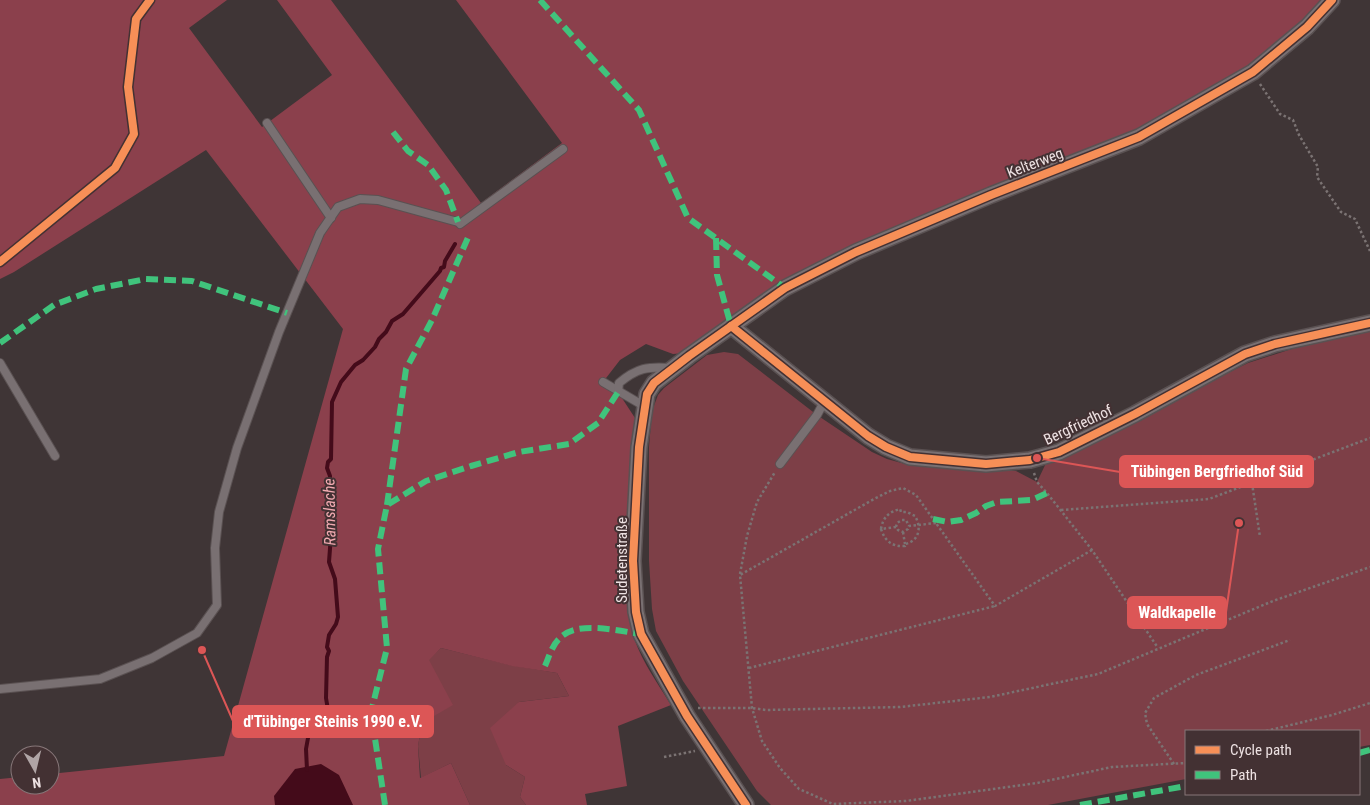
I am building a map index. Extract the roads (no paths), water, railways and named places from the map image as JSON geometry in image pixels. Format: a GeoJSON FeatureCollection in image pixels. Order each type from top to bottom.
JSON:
{"type":"FeatureCollection","features":[{"type":"Feature","properties":{"kind":"street","name":"Kelterweg"},"geometry":{"type":"LineString","coordinates":[[731,326],[785,288],[856,252],[991,195],[1139,138],[1253,72],[1307,27],[1332,0]]}},
{"type":"Feature","properties":{"kind":"street","name":"Bergfriedhof"},"geometry":{"type":"LineString","coordinates":[[731,326],[763,350],[824,402],[868,436],[886,447],[910,456],[977,464],[1030,460],[1059,452],[1135,414],[1245,354],[1275,344],[1370,323]]}},
{"type":"Feature","properties":{"kind":"street","name":"Sudetenstraße"},"geometry":{"type":"LineString","coordinates":[[731,326],[654,383],[647,394],[639,447],[633,561],[636,612],[641,634],[687,716],[746,805]]}},
{"type":"Feature","properties":{"kind":"lane"},"geometry":{"type":"LineString","coordinates":[[266,123],[330,218]]}},
{"type":"Feature","properties":{"kind":"lane"},"geometry":{"type":"LineString","coordinates":[[0,689],[100,679],[152,658],[197,633],[217,605],[215,548],[219,512],[237,448],[287,313],[320,233],[338,207],[360,199],[378,200],[459,223],[563,149]]}},
{"type":"Feature","properties":{"kind":"lane"},"geometry":{"type":"LineString","coordinates":[[0,363],[54,456]]}},
{"type":"Feature","properties":{"kind":"lane"},"geometry":{"type":"LineString","coordinates":[[618,392],[619,383],[629,375],[651,366],[673,368]]}},
{"type":"Feature","properties":{"kind":"lane"},"geometry":{"type":"LineString","coordinates":[[603,382],[644,406]]}},
{"type":"Feature","properties":{"kind":"lane"},"geometry":{"type":"LineString","coordinates":[[780,464],[817,415],[824,402]]}},
{"type":"Feature","properties":{"kind":"waterway","name":"Ramslache"},"geometry":{"type":"LineString","coordinates":[[307,770],[306,749],[311,711],[324,712],[328,710],[326,698],[327,657],[329,651],[327,647],[329,635],[338,617],[335,579],[329,562],[331,535],[329,528],[331,519],[330,476],[327,468],[328,462],[331,459],[332,402],[341,382],[355,365],[363,360],[375,347],[392,321],[403,314],[441,268],[444,267],[445,261],[455,244]]}},
{"type":"Feature","properties":{"kind":"place","name":"Tübingen Bergfriedhof Süd"},"geometry":{"type":"Point","coordinates":[1037,458]}},
{"type":"Feature","properties":{"kind":"place","name":"Waldkapelle"},"geometry":{"type":"Point","coordinates":[1239,523]}},
{"type":"Feature","properties":{"kind":"place","name":"d'Tübinger Steinis 1990 e.V."},"geometry":{"type":"Point","coordinates":[202,650]}}]}
